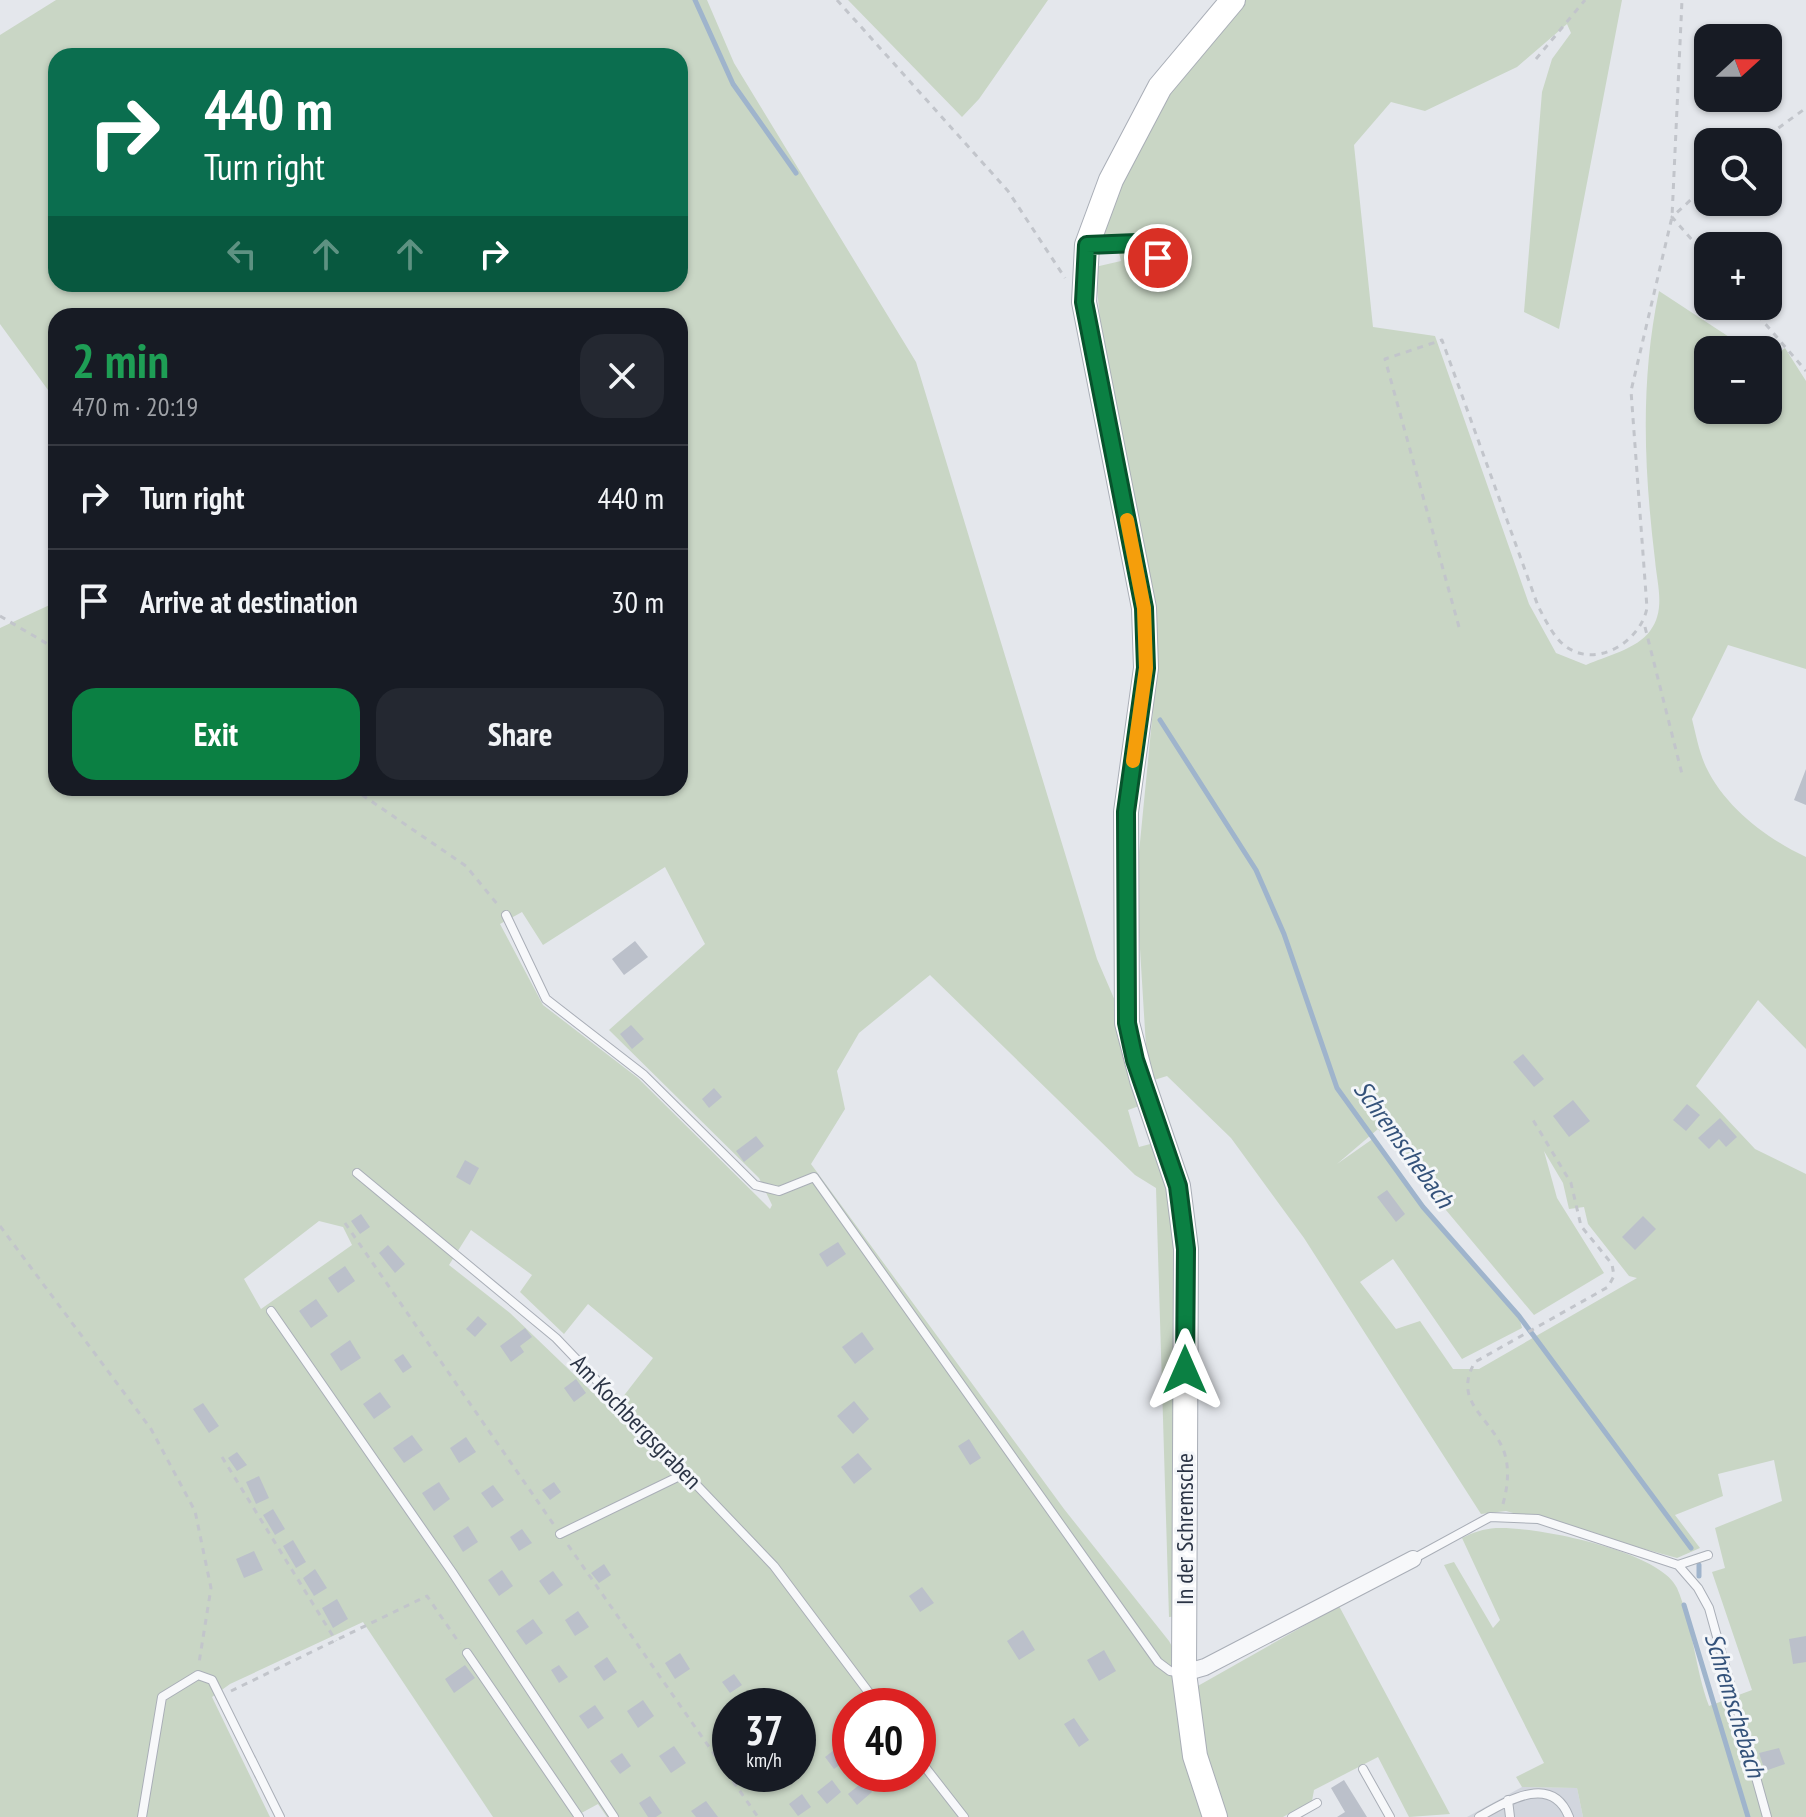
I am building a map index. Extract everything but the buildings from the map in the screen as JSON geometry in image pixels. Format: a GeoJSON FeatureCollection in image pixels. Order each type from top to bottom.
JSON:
{"type":"FeatureCollection","features":[{"type":"Feature","properties":{"kind":"street","name":"In der Schremsche"},"geometry":{"type":"LineString","coordinates":[[1215,1817],[1195,1756],[1184,1673],[1186,1249],[1178,1186],[1142,1080],[1127,1023],[1126,812],[1146,668],[1144,608],[1084,302],[1087,245],[1111,180],[1160,87],[1233,0]]}},
{"type":"Feature","properties":{"kind":"street"},"geometry":{"type":"LineString","coordinates":[[1184,1673],[1205,1667],[1413,1559]]}},
{"type":"Feature","properties":{"kind":"lane"},"geometry":{"type":"LineString","coordinates":[[1087,245],[1137,243],[1158,258],[1171,283]]}},
{"type":"Feature","properties":{"kind":"lane"},"geometry":{"type":"LineString","coordinates":[[506,915],[546,999],[644,1075],[755,1185],[779,1191],[814,1177],[1158,1662],[1170,1671],[1184,1673]]}},
{"type":"Feature","properties":{"kind":"lane","name":"Am Kochbergsgraben"},"geometry":{"type":"LineString","coordinates":[[357,1173],[556,1338],[774,1566],[866,1688]]}},
{"type":"Feature","properties":{"kind":"lane"},"geometry":{"type":"LineString","coordinates":[[271,1311],[452,1572],[614,1817]]}},
{"type":"Feature","properties":{"kind":"lane"},"geometry":{"type":"LineString","coordinates":[[560,1534],[686,1473]]}},
{"type":"Feature","properties":{"kind":"lane"},"geometry":{"type":"LineString","coordinates":[[1413,1559],[1490,1517],[1538,1519],[1678,1565],[1698,1588],[1709,1608],[1767,1817]]}},
{"type":"Feature","properties":{"kind":"lane"},"geometry":{"type":"LineString","coordinates":[[1678,1565],[1708,1555]]}},
{"type":"Feature","properties":{"kind":"lane"},"geometry":{"type":"LineString","coordinates":[[467,1653],[579,1817]]}},
{"type":"Feature","properties":{"kind":"lane"},"geometry":{"type":"LineString","coordinates":[[142,1817],[162,1697],[198,1675],[212,1680],[280,1817]]}},
{"type":"Feature","properties":{"kind":"lane"},"geometry":{"type":"LineString","coordinates":[[1363,1769],[1390,1817]]}},
{"type":"Feature","properties":{"kind":"lane"},"geometry":{"type":"LineString","coordinates":[[936,1781],[964,1817]]}},
{"type":"Feature","properties":{"kind":"lane"},"geometry":{"type":"LineString","coordinates":[[1479,1817],[1524,1793],[1542,1792],[1558,1799],[1569,1817]]}},
{"type":"Feature","properties":{"kind":"lane"},"geometry":{"type":"LineString","coordinates":[[1508,1800],[1510,1817]]}},
{"type":"Feature","properties":{"kind":"lane"},"geometry":{"type":"LineString","coordinates":[[1292,1817],[1317,1803]]}},
{"type":"Feature","properties":{"kind":"path"},"geometry":{"type":"LineString","coordinates":[[837,0],[1008,191],[1052,263],[1084,302]]}},
{"type":"Feature","properties":{"kind":"path"},"geometry":{"type":"LineString","coordinates":[[1536,59],[1585,0]]}},
{"type":"Feature","properties":{"kind":"path"},"geometry":{"type":"LineString","coordinates":[[1682,0],[1672,217],[1631,391],[1647,608],[1644,625],[1682,774]]}},
{"type":"Feature","properties":{"kind":"path"},"geometry":{"type":"LineString","coordinates":[[1778,128],[1806,108]]}},
{"type":"Feature","properties":{"kind":"path"},"geometry":{"type":"LineString","coordinates":[[1672,217],[1694,197]]}},
{"type":"Feature","properties":{"kind":"path"},"geometry":{"type":"LineString","coordinates":[[1672,217],[1694,242]]}},
{"type":"Feature","properties":{"kind":"path"},"geometry":{"type":"LineString","coordinates":[[1762,320],[1806,371]]}},
{"type":"Feature","properties":{"kind":"path"},"geometry":{"type":"LineString","coordinates":[[1459,627],[1385,359],[1442,340],[1538,606],[1551,629],[1564,646],[1589,655],[1623,644],[1644,625]]}},
{"type":"Feature","properties":{"kind":"path"},"geometry":{"type":"LineString","coordinates":[[0,616],[48,644]]}},
{"type":"Feature","properties":{"kind":"path"},"geometry":{"type":"LineString","coordinates":[[364,796],[466,866],[506,915]]}},
{"type":"Feature","properties":{"kind":"path"},"geometry":{"type":"LineString","coordinates":[[1490,1517],[1503,1504],[1507,1464],[1502,1447],[1468,1396],[1466,1377],[1475,1362],[1608,1287],[1614,1276],[1612,1264],[1581,1226],[1571,1183],[1533,1120]]}},
{"type":"Feature","properties":{"kind":"path"},"geometry":{"type":"LineString","coordinates":[[345,1223],[758,1817]]}},
{"type":"Feature","properties":{"kind":"path"},"geometry":{"type":"LineString","coordinates":[[0,1226],[151,1429],[195,1511],[211,1588],[198,1675]]}},
{"type":"Feature","properties":{"kind":"path"},"geometry":{"type":"LineString","coordinates":[[222,1457],[336,1642]]}},
{"type":"Feature","properties":{"kind":"path"},"geometry":{"type":"LineString","coordinates":[[220,1696],[427,1596],[467,1653]]}},
{"type":"Feature","properties":{"kind":"shaded area"},"geometry":{"type":"Polygon","coordinates":[[[1522,1787],[1577,1788],[1583,1817],[1467,1817],[1522,1787]]]}},
{"type":"Feature","properties":{"kind":"green space"},"geometry":{"type":"Polygon","coordinates":[[[56,0],[707,0],[734,63],[916,362],[1097,959],[1119,1010],[1142,1105],[1128,1110],[1139,1147],[1154,1143],[1176,1225],[1179,1616],[1169,1617],[1156,1188],[1135,1175],[930,975],[859,1033],[837,1071],[845,1109],[811,1164],[1064,1509],[1169,1641],[1179,1659],[1207,1817],[607,1817],[598,1804],[574,1817],[493,1817],[363,1622],[230,1684],[212,1697],[270,1817],[0,1817],[0,628],[48,606],[48,796],[688,796],[688,308],[48,308],[48,390],[0,324],[0,35],[56,0]],[[665,867],[543,945],[522,912],[500,924],[543,1005],[638,1078],[770,1209],[772,1205],[759,1178],[609,1030],[705,944],[665,867]],[[319,1221],[244,1279],[261,1309],[352,1245],[343,1227],[319,1221]],[[471,1230],[449,1265],[510,1313],[612,1411],[653,1358],[588,1304],[564,1334],[520,1292],[532,1275],[471,1230]]]}},
{"type":"Feature","properties":{"kind":"green space"},"geometry":{"type":"Polygon","coordinates":[[[848,0],[1048,0],[979,99],[962,117],[848,0]]]}},
{"type":"Feature","properties":{"kind":"green space"},"geometry":{"type":"Polygon","coordinates":[[[1223,0],[1622,0],[1559,329],[1524,312],[1542,92],[1552,59],[1571,33],[1567,24],[1517,67],[1425,111],[1391,102],[1354,145],[1373,327],[1435,336],[1529,604],[1556,653],[1586,665],[1637,643],[1650,631],[1658,614],[1646,459],[1646,392],[1659,291],[1694,314],[1694,320],[1703,320],[1728,336],[1694,336],[1694,424],[1782,424],[1782,350],[1785,348],[1806,381],[1806,669],[1728,645],[1692,719],[1704,761],[1724,795],[1762,831],[1806,857],[1806,1049],[1758,1000],[1696,1086],[1755,1149],[1806,1174],[1806,1817],[1583,1817],[1577,1788],[1522,1787],[1516,1777],[1544,1763],[1444,1565],[1454,1562],[1493,1628],[1500,1620],[1462,1538],[1471,1534],[1496,1528],[1538,1531],[1595,1543],[1647,1563],[1666,1575],[1677,1588],[1709,1706],[1752,1690],[1712,1572],[1725,1568],[1715,1528],[1782,1501],[1774,1460],[1718,1474],[1723,1496],[1675,1515],[1700,1548],[1677,1558],[1506,1511],[1481,1514],[1304,1238],[1231,1138],[1167,1076],[1154,1080],[1146,1047],[1136,883],[1157,669],[1147,560],[1100,320],[1095,267],[1121,261],[1116,241],[1099,238],[1113,193],[1223,0]],[[1378,1129],[1337,1164],[1374,1138],[1423,1207],[1519,1316],[1522,1328],[1462,1359],[1393,1259],[1360,1282],[1396,1329],[1420,1321],[1453,1369],[1479,1369],[1637,1278],[1629,1276],[1588,1224],[1584,1207],[1569,1209],[1563,1183],[1544,1151],[1557,1198],[1604,1273],[1534,1315],[1378,1129]]]}},
{"type":"Feature","properties":{"kind":"green space"},"geometry":{"type":"Polygon","coordinates":[[[1339,1606],[1450,1814],[1409,1817],[1378,1757],[1314,1790],[1312,1801],[1283,1817],[1223,1817],[1205,1758],[1196,1687],[1339,1606]]]}},
{"type":"Feature","properties":{"kind":"waterway","name":"Schremschebach"},"geometry":{"type":"LineString","coordinates":[[695,0],[733,84],[796,173]]}},
{"type":"Feature","properties":{"kind":"waterway","name":"Schremschebach"},"geometry":{"type":"LineString","coordinates":[[1160,720],[1256,870],[1284,934],[1337,1088],[1423,1207],[1519,1316],[1691,1548]]}},
{"type":"Feature","properties":{"kind":"waterway","name":"Schremschebach"},"geometry":{"type":"LineString","coordinates":[[1699,1565],[1699,1576]]}},
{"type":"Feature","properties":{"kind":"waterway","name":"Schremschebach"},"geometry":{"type":"LineString","coordinates":[[1684,1605],[1748,1817]]}},
{"type":"Feature","properties":{"kind":"slow traffic"},"geometry":{"type":"LineString","coordinates":[[1127,520],[1144,608],[1146,668],[1133,761]]}},
{"type":"Feature","properties":{"kind":"route"},"geometry":{"type":"LineString","coordinates":[[1158,258],[1137,243],[1087,245],[1084,302],[1144,608],[1146,668],[1126,812],[1127,1023],[1135,1060],[1178,1186],[1186,1249],[1185,1370]]}}]}
